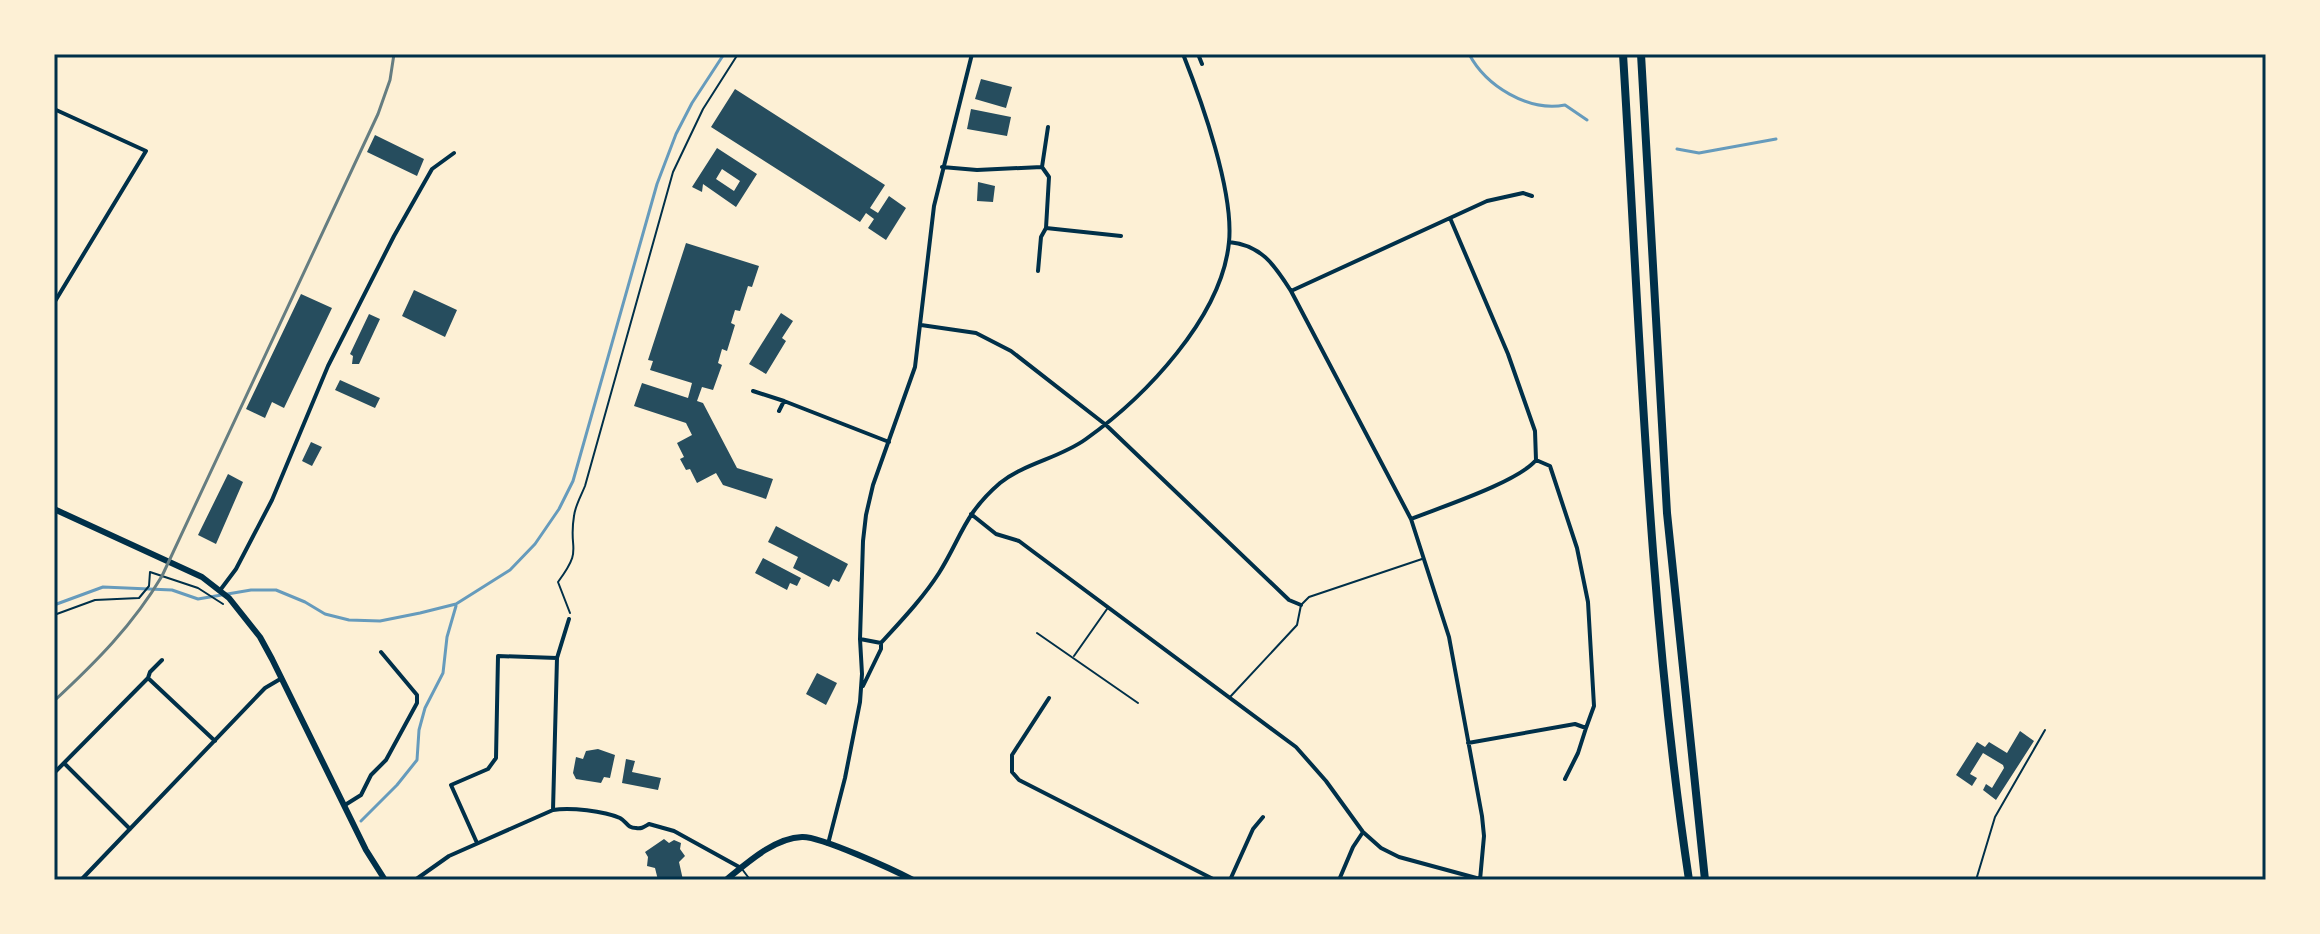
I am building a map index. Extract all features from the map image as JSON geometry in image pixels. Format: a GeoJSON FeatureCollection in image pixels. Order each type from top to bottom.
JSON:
{"type":"FeatureCollection","features":[{"type":"Feature","properties":{"kind":"highway"},"geometry":{"type":"LineString","coordinates":[[1623,54],[1651,513],[1668,708],[1689,880]]}},
{"type":"Feature","properties":{"kind":"highway"},"geometry":{"type":"LineString","coordinates":[[1641,54],[1667,513],[1705,880]]}},
{"type":"Feature","properties":{"kind":"main road"},"geometry":{"type":"LineString","coordinates":[[54,509],[202,577],[221,589],[260,637],[343,806],[385,880]]}},
{"type":"Feature","properties":{"kind":"main road"},"geometry":{"type":"LineString","coordinates":[[726,880],[764,852],[791,839],[809,837],[913,880]]}},
{"type":"Feature","properties":{"kind":"street"},"geometry":{"type":"LineString","coordinates":[[828,844],[845,778],[861,692],[860,639],[866,515],[873,485],[915,367],[934,206],[972,54]]}},
{"type":"Feature","properties":{"kind":"street"},"geometry":{"type":"LineString","coordinates":[[861,692],[881,643],[928,590],[970,514],[1005,480],[1078,445],[1106,425],[1167,365],[1202,317],[1224,268],[1229,242],[1228,202],[1198,94],[1183,54]]}},
{"type":"Feature","properties":{"kind":"street"},"geometry":{"type":"LineString","coordinates":[[1198,54],[1202,64]]}},
{"type":"Feature","properties":{"kind":"street"},"geometry":{"type":"LineString","coordinates":[[54,109],[146,151],[54,303]]}},
{"type":"Feature","properties":{"kind":"street"},"geometry":{"type":"LineString","coordinates":[[1038,271],[1041,237],[1046,228],[1049,177],[1042,167],[1048,127]]}},
{"type":"Feature","properties":{"kind":"street"},"geometry":{"type":"LineString","coordinates":[[221,589],[236,569],[272,500],[328,366],[394,236],[432,169],[454,153]]}},
{"type":"Feature","properties":{"kind":"street"},"geometry":{"type":"LineString","coordinates":[[942,167],[977,170],[1042,167]]}},
{"type":"Feature","properties":{"kind":"street"},"geometry":{"type":"LineString","coordinates":[[1291,291],[1450,218],[1508,195],[1523,193],[1532,196]]}},
{"type":"Feature","properties":{"kind":"street"},"geometry":{"type":"LineString","coordinates":[[1411,519],[1510,478],[1530,468],[1536,460],[1535,431],[1508,354],[1450,218]]}},
{"type":"Feature","properties":{"kind":"street"},"geometry":{"type":"LineString","coordinates":[[1046,228],[1121,236]]}},
{"type":"Feature","properties":{"kind":"street"},"geometry":{"type":"LineString","coordinates":[[970,514],[996,534],[1019,541],[1296,747],[1326,781],[1363,832],[1381,848],[1399,857],[1480,880],[1484,836],[1449,637],[1411,519],[1291,291],[1272,262],[1258,249],[1229,242]]}},
{"type":"Feature","properties":{"kind":"street"},"geometry":{"type":"LineString","coordinates":[[921,325],[963,330],[988,337],[1011,351],[1106,425],[1289,600],[1301,605]]}},
{"type":"Feature","properties":{"kind":"street"},"geometry":{"type":"LineString","coordinates":[[753,391],[889,442]]}},
{"type":"Feature","properties":{"kind":"street"},"geometry":{"type":"LineString","coordinates":[[779,411],[784,401]]}},
{"type":"Feature","properties":{"kind":"street"},"geometry":{"type":"LineString","coordinates":[[1536,460],[1550,466],[1566,509],[1588,602],[1594,706],[1565,779]]}},
{"type":"Feature","properties":{"kind":"street"},"geometry":{"type":"LineString","coordinates":[[553,810],[557,658],[569,619]]}},
{"type":"Feature","properties":{"kind":"street"},"geometry":{"type":"LineString","coordinates":[[860,639],[881,643]]}},
{"type":"Feature","properties":{"kind":"street"},"geometry":{"type":"LineString","coordinates":[[343,806],[361,795],[371,775],[386,760],[417,703],[417,695],[381,652]]}},
{"type":"Feature","properties":{"kind":"street"},"geometry":{"type":"LineString","coordinates":[[477,843],[451,785],[488,769],[496,758],[498,656],[557,658]]}},
{"type":"Feature","properties":{"kind":"street"},"geometry":{"type":"LineString","coordinates":[[54,773],[162,660]]}},
{"type":"Feature","properties":{"kind":"street"},"geometry":{"type":"LineString","coordinates":[[148,678],[215,741]]}},
{"type":"Feature","properties":{"kind":"street"},"geometry":{"type":"LineString","coordinates":[[81,880],[265,688],[282,678]]}},
{"type":"Feature","properties":{"kind":"street"},"geometry":{"type":"LineString","coordinates":[[1049,698],[1012,755],[1012,772],[1019,780],[1215,880]]}},
{"type":"Feature","properties":{"kind":"street"},"geometry":{"type":"LineString","coordinates":[[1468,743],[1575,724],[1586,728]]}},
{"type":"Feature","properties":{"kind":"street"},"geometry":{"type":"LineString","coordinates":[[64,763],[130,829]]}},
{"type":"Feature","properties":{"kind":"street"},"geometry":{"type":"LineString","coordinates":[[415,880],[435,864],[477,843],[553,810],[577,809],[621,819],[629,827],[640,829],[649,824],[674,831],[741,868]]}},
{"type":"Feature","properties":{"kind":"street"},"geometry":{"type":"LineString","coordinates":[[1230,880],[1253,829],[1263,817]]}},
{"type":"Feature","properties":{"kind":"street"},"geometry":{"type":"LineString","coordinates":[[1339,880],[1363,832]]}},
{"type":"Feature","properties":{"kind":"lane"},"geometry":{"type":"LineString","coordinates":[[1228,698],[1297,625],[1301,605],[1309,597],[1424,558]]}},
{"type":"Feature","properties":{"kind":"lane"},"geometry":{"type":"LineString","coordinates":[[1073,657],[1108,607]]}},
{"type":"Feature","properties":{"kind":"lane"},"geometry":{"type":"LineString","coordinates":[[1037,633],[1138,703]]}},
{"type":"Feature","properties":{"kind":"lane"},"geometry":{"type":"LineString","coordinates":[[1976,880],[1995,817],[2045,730]]}},
{"type":"Feature","properties":{"kind":"lane"},"geometry":{"type":"LineString","coordinates":[[741,868],[748,877]]}},
{"type":"Feature","properties":{"kind":"path"},"geometry":{"type":"LineString","coordinates":[[569,619],[570,607],[558,582],[575,557],[575,510],[585,486],[662,205],[686,142],[738,54]]}},
{"type":"Feature","properties":{"kind":"path"},"geometry":{"type":"LineString","coordinates":[[54,615],[95,600],[135,600],[144,595],[150,584],[150,572],[198,588],[218,601]]}},
{"type":"Feature","properties":{"kind":"building"},"geometry":{"type":"Polygon","coordinates":[[[981,79],[1012,87],[1006,108],[975,99],[981,79]]]}},
{"type":"Feature","properties":{"kind":"building"},"geometry":{"type":"Polygon","coordinates":[[[735,89],[885,185],[870,208],[878,213],[889,196],[906,208],[886,240],[868,228],[874,219],[866,213],[860,222],[711,127],[735,89]]]}},
{"type":"Feature","properties":{"kind":"building"},"geometry":{"type":"Polygon","coordinates":[[[971,109],[1011,117],[1007,136],[967,129],[971,109]]]}},
{"type":"Feature","properties":{"kind":"building"},"geometry":{"type":"Polygon","coordinates":[[[375,135],[424,159],[417,176],[367,152],[375,135]]]}},
{"type":"Feature","properties":{"kind":"building"},"geometry":{"type":"Polygon","coordinates":[[[717,148],[757,174],[736,207],[703,184],[702,192],[692,187],[717,148]],[[722,169],[716,179],[734,191],[740,181],[722,169]]]}},
{"type":"Feature","properties":{"kind":"building"},"geometry":{"type":"Polygon","coordinates":[[[978,182],[995,186],[993,202],[977,201],[978,182]]]}},
{"type":"Feature","properties":{"kind":"building"},"geometry":{"type":"Polygon","coordinates":[[[686,243],[759,266],[740,311],[735,310],[731,323],[735,325],[727,351],[722,349],[718,363],[722,365],[713,390],[702,387],[697,401],[703,403],[737,468],[773,479],[766,499],[723,485],[716,473],[697,483],[680,459],[684,457],[677,443],[692,435],[686,423],[634,406],[642,383],[688,398],[692,383],[650,370],[653,361],[648,360],[686,243]]]}},
{"type":"Feature","properties":{"kind":"building"},"geometry":{"type":"Polygon","coordinates":[[[414,290],[457,310],[445,337],[402,316],[414,290]]]}},
{"type":"Feature","properties":{"kind":"building"},"geometry":{"type":"Polygon","coordinates":[[[301,294],[332,308],[284,408],[272,402],[265,418],[246,409],[301,294]]]}},
{"type":"Feature","properties":{"kind":"building"},"geometry":{"type":"Polygon","coordinates":[[[781,313],[793,321],[782,338],[786,341],[766,374],[749,364],[781,313]]]}},
{"type":"Feature","properties":{"kind":"building"},"geometry":{"type":"Polygon","coordinates":[[[369,314],[380,319],[359,364],[352,364],[353,356],[350,354],[369,314]]]}},
{"type":"Feature","properties":{"kind":"building"},"geometry":{"type":"Polygon","coordinates":[[[340,380],[380,398],[375,408],[335,390],[340,380]]]}},
{"type":"Feature","properties":{"kind":"building"},"geometry":{"type":"Polygon","coordinates":[[[311,442],[322,447],[312,466],[302,461],[311,442]]]}},
{"type":"Feature","properties":{"kind":"building"},"geometry":{"type":"Polygon","coordinates":[[[228,474],[243,482],[216,544],[198,535],[228,474]]]}},
{"type":"Feature","properties":{"kind":"building"},"geometry":{"type":"Polygon","coordinates":[[[776,526],[848,564],[839,582],[833,579],[829,587],[793,568],[798,557],[768,542],[776,526]]]}},
{"type":"Feature","properties":{"kind":"building"},"geometry":{"type":"Polygon","coordinates":[[[763,558],[801,578],[797,586],[790,583],[787,590],[755,573],[763,558]]]}},
{"type":"Feature","properties":{"kind":"building"},"geometry":{"type":"Polygon","coordinates":[[[817,673],[837,683],[826,705],[806,694],[817,673]]]}},
{"type":"Feature","properties":{"kind":"building"},"geometry":{"type":"Polygon","coordinates":[[[2020,731],[2034,741],[1996,800],[1983,790],[1986,784],[1992,788],[2003,765],[1983,753],[1970,774],[1977,778],[1972,786],[1956,775],[1977,742],[1985,747],[1989,742],[2007,753],[2020,731]]]}},
{"type":"Feature","properties":{"kind":"building"},"geometry":{"type":"Polygon","coordinates":[[[598,749],[615,755],[610,778],[604,777],[601,783],[576,779],[573,773],[576,757],[583,759],[586,751],[598,749]]]}},
{"type":"Feature","properties":{"kind":"building"},"geometry":{"type":"Polygon","coordinates":[[[626,759],[635,761],[632,772],[661,778],[658,790],[622,783],[626,759]]]}},
{"type":"Feature","properties":{"kind":"building"},"geometry":{"type":"Polygon","coordinates":[[[664,839],[669,843],[674,840],[681,843],[680,849],[685,856],[679,862],[683,880],[658,880],[655,868],[647,866],[645,852],[664,839]]]}},
{"type":"Feature","properties":{"kind":"waterway"},"geometry":{"type":"LineString","coordinates":[[54,605],[103,587],[172,590],[198,599],[251,590],[276,590],[325,614],[349,620],[380,621],[456,604],[510,570],[535,544],[559,509],[573,481],[657,184],[676,134],[724,54]]}},
{"type":"Feature","properties":{"kind":"waterway"},"geometry":{"type":"LineString","coordinates":[[1469,54],[1486,76],[1510,94],[1537,104],[1565,105],[1587,120]]}},
{"type":"Feature","properties":{"kind":"waterway"},"geometry":{"type":"LineString","coordinates":[[1677,149],[1699,153],[1776,139]]}},
{"type":"Feature","properties":{"kind":"waterway"},"geometry":{"type":"LineString","coordinates":[[361,821],[417,760],[419,730],[425,708],[443,673],[447,637],[456,606]]}},
{"type":"Feature","properties":{"kind":"railway"},"geometry":{"type":"LineString","coordinates":[[54,701],[113,642],[162,576],[378,114],[390,80],[394,54]]}}]}
